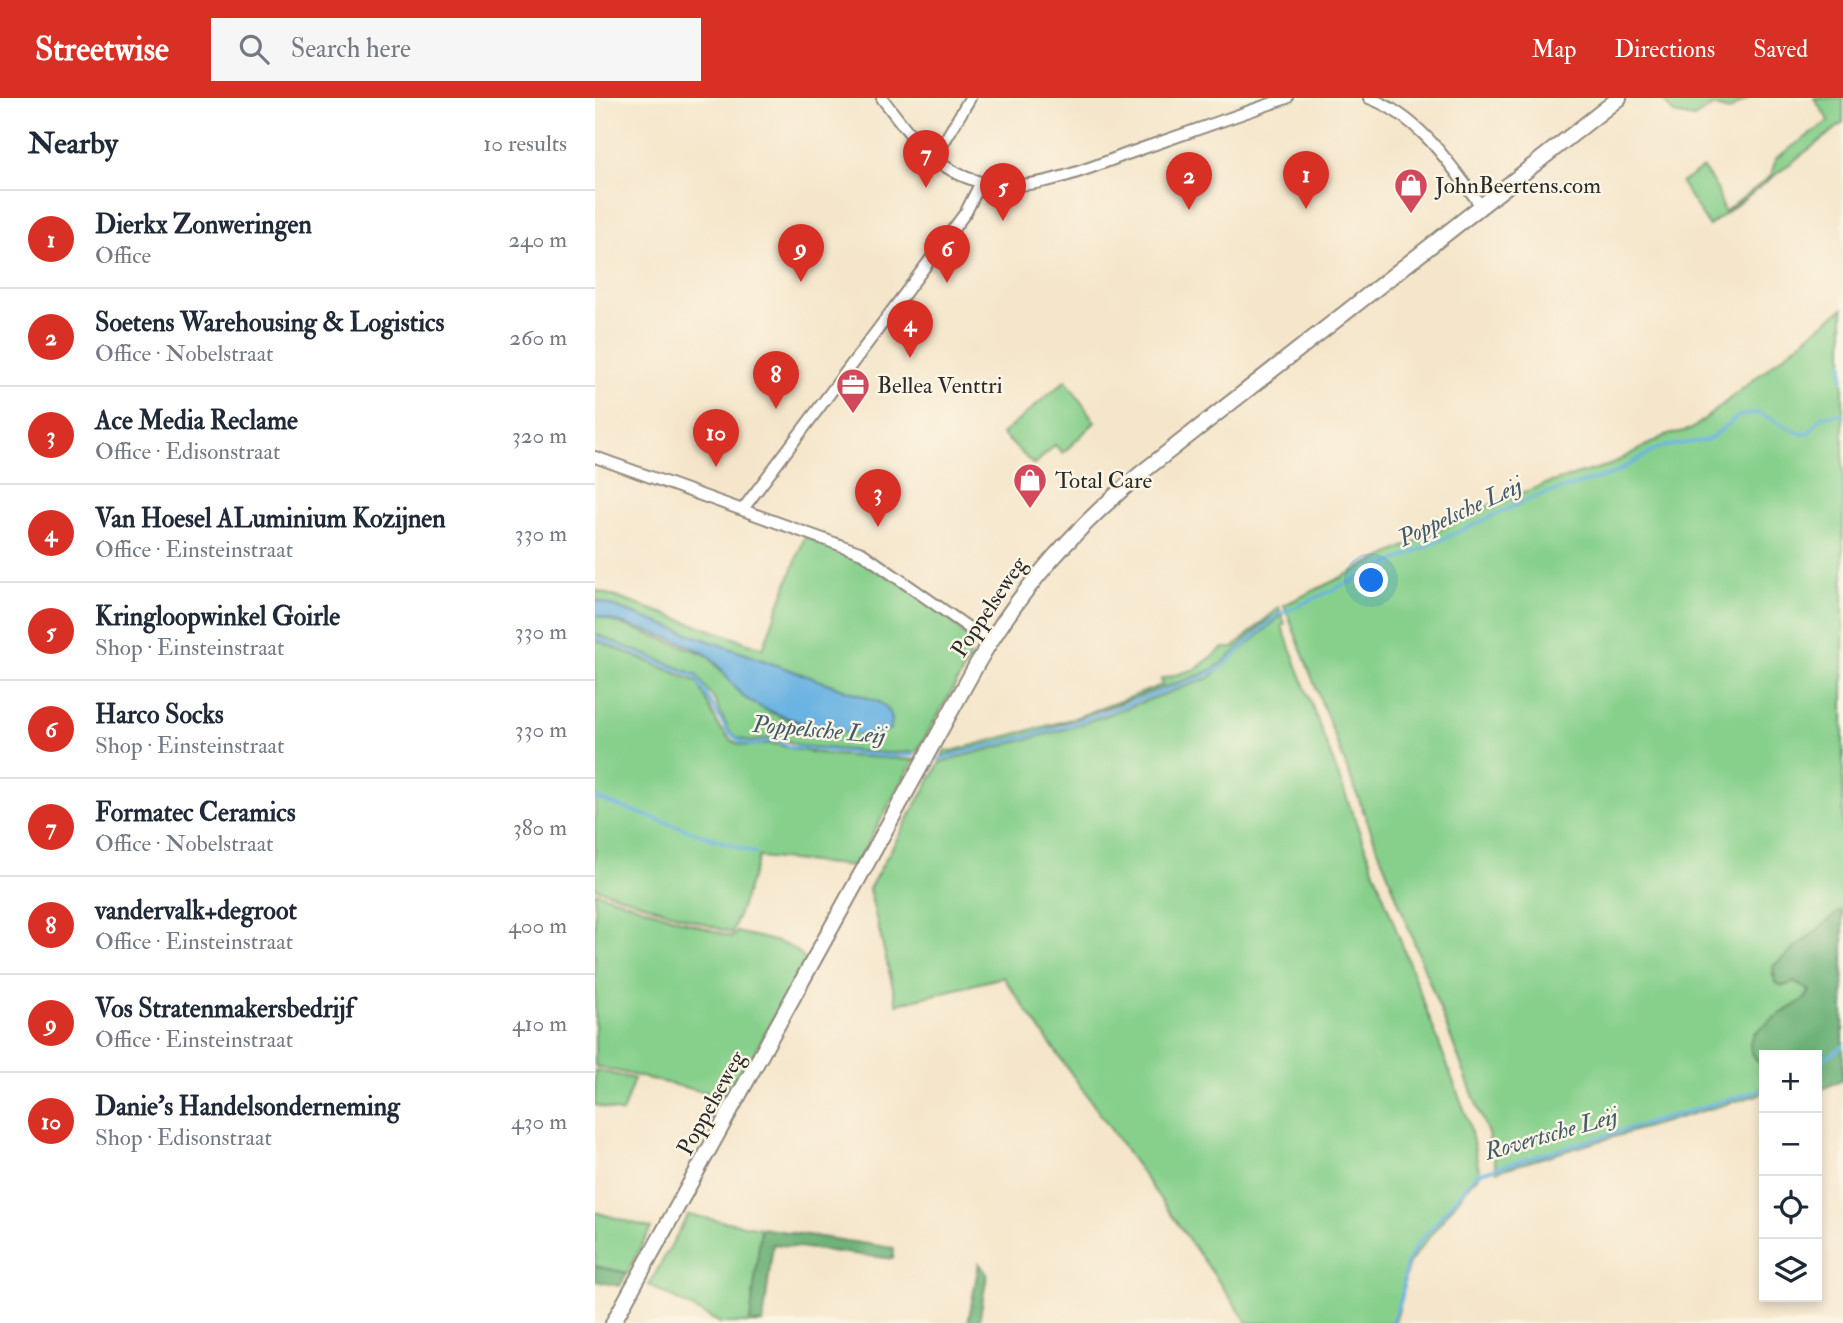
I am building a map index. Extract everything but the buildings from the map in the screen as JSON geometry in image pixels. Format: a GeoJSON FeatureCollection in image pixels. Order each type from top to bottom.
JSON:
{"type":"FeatureCollection","features":[{"type":"Feature","properties":{"kind":"street"},"geometry":{"type":"LineString","coordinates":[[882,98],[911,137],[934,159],[954,171],[981,182],[1037,183],[1287,98]]}},
{"type":"Feature","properties":{"kind":"street"},"geometry":{"type":"LineString","coordinates":[[934,159],[970,98]]}},
{"type":"Feature","properties":{"kind":"street"},"geometry":{"type":"LineString","coordinates":[[1248,98],[1253,110]]}},
{"type":"Feature","properties":{"kind":"street"},"geometry":{"type":"LineString","coordinates":[[1369,98],[1393,109],[1415,124],[1481,205]]}},
{"type":"Feature","properties":{"kind":"street","name":"Poppelseweg"},"geometry":{"type":"LineString","coordinates":[[613,1323],[989,642],[1035,576],[1095,511],[1619,98]]}},
{"type":"Feature","properties":{"kind":"street"},"geometry":{"type":"LineString","coordinates":[[743,509],[967,212],[981,182]]}},
{"type":"Feature","properties":{"kind":"street"},"geometry":{"type":"LineString","coordinates":[[595,457],[862,553],[989,642]]}},
{"type":"Feature","properties":{"kind":"green space"},"geometry":{"type":"Polygon","coordinates":[[[1662,98],[1748,98],[1729,111],[1712,106],[1694,118],[1674,114],[1662,98]]]}},
{"type":"Feature","properties":{"kind":"green space"},"geometry":{"type":"Polygon","coordinates":[[[1814,98],[1843,98],[1843,123],[1709,226],[1681,183],[1703,168],[1717,189],[1724,212],[1771,176],[1776,158],[1829,121],[1814,98]]]}},
{"type":"Feature","properties":{"kind":"green space"},"geometry":{"type":"Polygon","coordinates":[[[1843,308],[1843,918],[1840,912],[1772,974],[1779,985],[1794,982],[1810,990],[1805,999],[1754,1033],[1752,1053],[1759,1063],[1759,1094],[1497,1171],[1488,1134],[1284,605],[1488,506],[1548,483],[1610,465],[1664,436],[1692,429],[1843,308]]]}},
{"type":"Feature","properties":{"kind":"green space"},"geometry":{"type":"Polygon","coordinates":[[[1066,380],[1095,422],[1063,453],[1055,445],[1034,465],[1002,434],[1066,380]]]}},
{"type":"Feature","properties":{"kind":"green space"},"geometry":{"type":"Polygon","coordinates":[[[805,536],[848,555],[917,594],[938,609],[970,643],[969,661],[917,752],[885,753],[801,746],[776,737],[751,742],[738,738],[729,731],[715,701],[697,675],[595,634],[595,615],[707,655],[745,698],[770,712],[796,723],[877,735],[879,702],[595,600],[595,590],[763,648],[805,536]]]}},
{"type":"Feature","properties":{"kind":"green space"},"geometry":{"type":"Polygon","coordinates":[[[1279,607],[1280,612],[1224,661],[1203,674],[1032,734],[942,756],[945,750],[951,751],[1072,719],[1162,685],[1161,679],[1196,669],[1223,648],[1233,648],[1279,607]]]}},
{"type":"Feature","properties":{"kind":"green space"},"geometry":{"type":"Polygon","coordinates":[[[1282,615],[1285,624],[1282,626],[1469,1123],[1480,1175],[1409,1263],[1400,1308],[1394,1323],[1248,1323],[1003,977],[897,1004],[869,889],[940,762],[1070,728],[1209,678],[1282,615]]]}},
{"type":"Feature","properties":{"kind":"green space"},"geometry":{"type":"Polygon","coordinates":[[[595,640],[696,681],[723,731],[742,745],[773,744],[829,754],[914,760],[855,866],[759,857],[732,933],[595,888],[595,640]]]}},
{"type":"Feature","properties":{"kind":"green space"},"geometry":{"type":"Polygon","coordinates":[[[595,892],[732,937],[737,932],[775,941],[793,949],[805,961],[730,1098],[595,1066],[595,892]]]}},
{"type":"Feature","properties":{"kind":"green space"},"geometry":{"type":"Polygon","coordinates":[[[1840,911],[1843,918],[1843,1079],[1822,1090],[1822,1050],[1759,1050],[1759,1063],[1753,1055],[1750,1046],[1756,1033],[1781,1013],[1805,999],[1810,991],[1794,982],[1784,986],[1775,983],[1773,966],[1840,911]]]}},
{"type":"Feature","properties":{"kind":"green space"},"geometry":{"type":"Polygon","coordinates":[[[595,1070],[634,1079],[622,1113],[595,1105],[595,1070]]]}},
{"type":"Feature","properties":{"kind":"green space"},"geometry":{"type":"Polygon","coordinates":[[[595,1212],[651,1228],[627,1273],[595,1266],[595,1212]]]}},
{"type":"Feature","properties":{"kind":"green space"},"geometry":{"type":"Polygon","coordinates":[[[688,1215],[761,1228],[750,1323],[720,1323],[649,1285],[688,1215]]]}},
{"type":"Feature","properties":{"kind":"green space"},"geometry":{"type":"Polygon","coordinates":[[[761,1228],[894,1248],[893,1259],[773,1244],[763,1323],[750,1323],[761,1228]]]}},
{"type":"Feature","properties":{"kind":"green space"},"geometry":{"type":"Polygon","coordinates":[[[979,1263],[987,1274],[979,1323],[968,1323],[979,1263]]]}},
{"type":"Feature","properties":{"kind":"green space"},"geometry":{"type":"Polygon","coordinates":[[[595,1266],[627,1273],[620,1286],[595,1281],[595,1266]]]}},
{"type":"Feature","properties":{"kind":"water"},"geometry":{"type":"Polygon","coordinates":[[[595,600],[879,702],[890,713],[890,729],[878,734],[840,732],[773,713],[744,697],[706,654],[667,638],[595,615],[595,600]]]}},
{"type":"Feature","properties":{"kind":"waterway","name":"Poppelsche Leij"},"geometry":{"type":"LineString","coordinates":[[1843,363],[1843,380]]}},
{"type":"Feature","properties":{"kind":"waterway","name":"Poppelsche Leij"},"geometry":{"type":"LineString","coordinates":[[939,759],[1060,728],[1203,677],[1223,666],[1276,616],[1534,497],[1613,474],[1660,447],[1708,440],[1739,416],[1759,413],[1801,434],[1809,433],[1822,416],[1843,414]]}},
{"type":"Feature","properties":{"kind":"waterway","name":"Poppelsche Leij"},"geometry":{"type":"LineString","coordinates":[[595,637],[696,677],[728,732],[743,743],[752,745],[776,740],[789,747],[886,756],[914,755]]}},
{"type":"Feature","properties":{"kind":"waterway"},"geometry":{"type":"LineString","coordinates":[[595,798],[755,853]]}},
{"type":"Feature","properties":{"kind":"waterway","name":"Rovertsche Leij"},"geometry":{"type":"LineString","coordinates":[[1822,1061],[1843,1046]]}},
{"type":"Feature","properties":{"kind":"waterway","name":"Rovertsche Leij"},"geometry":{"type":"LineString","coordinates":[[1392,1323],[1402,1297],[1406,1264],[1417,1245],[1476,1174],[1759,1090]]}},
{"type":"Feature","properties":{"kind":"place","name":"Formatec Ceramics"},"geometry":{"type":"Point","coordinates":[926,188]}},
{"type":"Feature","properties":{"kind":"place","name":"Dierkx Zonweringen"},"geometry":{"type":"Point","coordinates":[1306,209]}},
{"type":"Feature","properties":{"kind":"place","name":"Soetens Warehousing & Logistics"},"geometry":{"type":"Point","coordinates":[1189,210]}},
{"type":"Feature","properties":{"kind":"place","name":"JohnBeertens.com"},"geometry":{"type":"Point","coordinates":[1411,215]}},
{"type":"Feature","properties":{"kind":"place","name":"Kringloopwinkel Goirle"},"geometry":{"type":"Point","coordinates":[1003,221]}},
{"type":"Feature","properties":{"kind":"place","name":"Vos Stratenmakersbedrijf"},"geometry":{"type":"Point","coordinates":[801,282]}},
{"type":"Feature","properties":{"kind":"place","name":"Harco Socks"},"geometry":{"type":"Point","coordinates":[947,283]}},
{"type":"Feature","properties":{"kind":"place","name":"Van Hoesel ALuminium Kozijnen"},"geometry":{"type":"Point","coordinates":[910,358]}},
{"type":"Feature","properties":{"kind":"place","name":"vandervalk+degroot"},"geometry":{"type":"Point","coordinates":[776,409]}},
{"type":"Feature","properties":{"kind":"place","name":"Bellea Venttri"},"geometry":{"type":"Point","coordinates":[853,415]}},
{"type":"Feature","properties":{"kind":"place","name":"Danie's Handelsonderneming"},"geometry":{"type":"Point","coordinates":[716,467]}},
{"type":"Feature","properties":{"kind":"place","name":"Total Care"},"geometry":{"type":"Point","coordinates":[1030,510]}},
{"type":"Feature","properties":{"kind":"place","name":"Ace Media Reclame"},"geometry":{"type":"Point","coordinates":[878,527]}}]}
